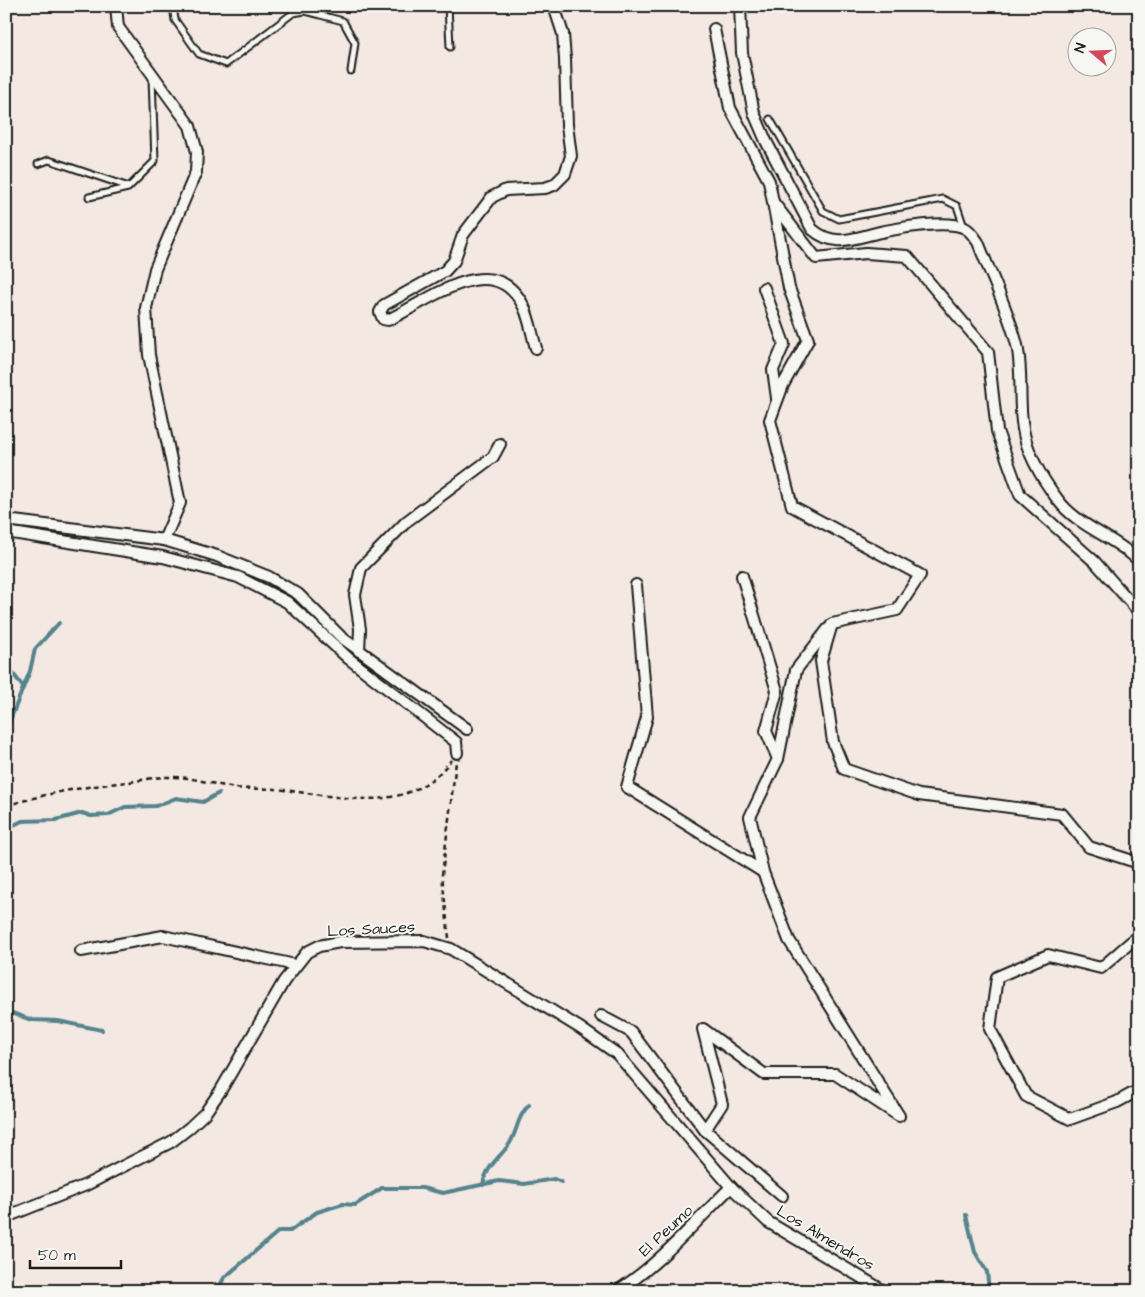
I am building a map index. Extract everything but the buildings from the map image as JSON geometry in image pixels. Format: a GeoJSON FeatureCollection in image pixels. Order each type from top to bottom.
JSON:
{"type":"FeatureCollection","features":[{"type":"Feature","properties":{"kind":"street"},"geometry":{"type":"LineString","coordinates":[[116,6],[118,27],[190,126],[198,152],[196,172],[156,269],[146,308],[150,355],[180,497],[176,514],[164,540]]}},
{"type":"Feature","properties":{"kind":"street"},"geometry":{"type":"LineString","coordinates":[[536,348],[524,309],[517,296],[501,282],[492,278],[484,277],[463,282],[388,320],[383,319],[380,312],[384,305],[446,271],[454,262],[463,236],[492,197],[506,190],[545,188],[554,185],[565,174],[571,156],[567,125],[563,34],[559,16],[554,6]]}},
{"type":"Feature","properties":{"kind":"street"},"geometry":{"type":"LineString","coordinates":[[740,6],[742,53],[754,113],[766,141],[812,229],[820,236],[836,241],[852,240],[884,230],[951,224],[964,228],[978,242],[1011,325],[1019,367],[1022,427],[1040,471],[1056,498],[1070,513],[1116,542],[1139,561]]}},
{"type":"Feature","properties":{"kind":"street"},"geometry":{"type":"LineString","coordinates":[[705,1130],[722,1104],[703,1029],[764,1074],[836,1074],[899,1116],[789,940],[763,872],[750,817],[778,759],[796,670],[832,624],[897,610],[920,575],[792,506],[770,420],[782,386],[808,340],[790,288],[769,181],[730,108],[714,29]]}},
{"type":"Feature","properties":{"kind":"street"},"geometry":{"type":"LineString","coordinates":[[772,201],[816,258],[866,254],[907,256],[988,352],[997,431],[1020,495],[1095,562],[1139,612]]}},
{"type":"Feature","properties":{"kind":"street"},"geometry":{"type":"LineString","coordinates":[[764,288],[784,344],[773,370],[777,401]]}},
{"type":"Feature","properties":{"kind":"street"},"geometry":{"type":"LineString","coordinates":[[359,651],[360,628],[355,595],[361,568],[407,521],[493,457],[500,444]]}},
{"type":"Feature","properties":{"kind":"street"},"geometry":{"type":"LineString","coordinates":[[6,520],[164,540],[217,556],[269,577],[298,594],[341,637],[359,651],[467,728]]}},
{"type":"Feature","properties":{"kind":"street"},"geometry":{"type":"LineString","coordinates":[[6,532],[164,557],[238,577],[287,602],[348,658],[456,742],[457,753]]}},
{"type":"Feature","properties":{"kind":"street"},"geometry":{"type":"LineString","coordinates":[[742,576],[777,691],[766,731],[778,759]]}},
{"type":"Feature","properties":{"kind":"street"},"geometry":{"type":"LineString","coordinates":[[636,585],[647,718],[627,787],[763,872]]}},
{"type":"Feature","properties":{"kind":"street"},"geometry":{"type":"LineString","coordinates":[[832,624],[821,661],[834,742],[844,769],[919,794],[1062,814],[1089,847],[1139,863]]}},
{"type":"Feature","properties":{"kind":"street"},"geometry":{"type":"LineString","coordinates":[[1139,935],[1101,968],[1048,955],[997,977],[990,1029],[1026,1096],[1070,1119],[1117,1102],[1139,1090]]}},
{"type":"Feature","properties":{"kind":"street"},"geometry":{"type":"LineString","coordinates":[[81,951],[163,936],[294,966]]}},
{"type":"Feature","properties":{"kind":"street","name":"Los Sauces"},"geometry":{"type":"LineString","coordinates":[[6,1217],[86,1185],[171,1142],[189,1128],[205,1114],[221,1090],[294,966],[307,952],[318,946],[340,942],[424,941],[451,949],[580,1028],[617,1054],[731,1187]]}},
{"type":"Feature","properties":{"kind":"street"},"geometry":{"type":"LineString","coordinates":[[601,1016],[631,1032],[705,1130],[782,1196]]}},
{"type":"Feature","properties":{"kind":"street","name":"El Peumo"},"geometry":{"type":"LineString","coordinates":[[616,1291],[629,1283],[667,1250],[731,1187]]}},
{"type":"Feature","properties":{"kind":"street","name":"Los Almendros"},"geometry":{"type":"LineString","coordinates":[[731,1187],[768,1222],[884,1291]]}},
{"type":"Feature","properties":{"kind":"lane"},"geometry":{"type":"LineString","coordinates":[[174,6],[175,20],[199,54],[226,64],[293,13],[305,11],[343,21],[356,43],[351,70]]}},
{"type":"Feature","properties":{"kind":"lane"},"geometry":{"type":"LineString","coordinates":[[448,6],[450,48]]}},
{"type":"Feature","properties":{"kind":"lane"},"geometry":{"type":"LineString","coordinates":[[89,197],[128,188],[155,161],[152,75]]}},
{"type":"Feature","properties":{"kind":"lane"},"geometry":{"type":"LineString","coordinates":[[770,119],[823,211],[839,219],[943,199],[957,206],[964,228]]}},
{"type":"Feature","properties":{"kind":"lane"},"geometry":{"type":"LineString","coordinates":[[38,164],[49,160],[128,188]]}},
{"type":"Feature","properties":{"kind":"path"},"geometry":{"type":"LineString","coordinates":[[6,806],[34,797],[91,786],[172,777],[233,788],[276,789],[310,795],[374,800],[413,793],[441,775],[457,753]]}},
{"type":"Feature","properties":{"kind":"path"},"geometry":{"type":"LineString","coordinates":[[451,949],[442,875],[457,753]]}},
{"type":"Feature","properties":{"kind":"waterway"},"geometry":{"type":"LineString","coordinates":[[6,730],[30,671],[35,649],[59,623]]}},
{"type":"Feature","properties":{"kind":"waterway"},"geometry":{"type":"LineString","coordinates":[[6,624],[6,633]]}},
{"type":"Feature","properties":{"kind":"waterway"},"geometry":{"type":"LineString","coordinates":[[6,664],[23,687]]}},
{"type":"Feature","properties":{"kind":"waterway"},"geometry":{"type":"LineString","coordinates":[[6,829],[22,821],[56,820],[82,813],[91,816],[108,815],[125,807],[156,806],[176,798],[203,802],[219,793]]}},
{"type":"Feature","properties":{"kind":"waterway"},"geometry":{"type":"LineString","coordinates":[[6,1011],[32,1020],[58,1021],[102,1030]]}},
{"type":"Feature","properties":{"kind":"waterway"},"geometry":{"type":"LineString","coordinates":[[483,1185],[487,1173],[494,1162],[513,1138],[522,1114],[529,1105]]}},
{"type":"Feature","properties":{"kind":"waterway"},"geometry":{"type":"LineString","coordinates":[[217,1291],[224,1278],[279,1231],[290,1231],[317,1212],[343,1204],[355,1205],[382,1188],[422,1188],[443,1193],[499,1181],[524,1184],[554,1179],[561,1182]]}},
{"type":"Feature","properties":{"kind":"waterway"},"geometry":{"type":"LineString","coordinates":[[966,1215],[975,1252],[987,1272],[989,1291]]}}]}
